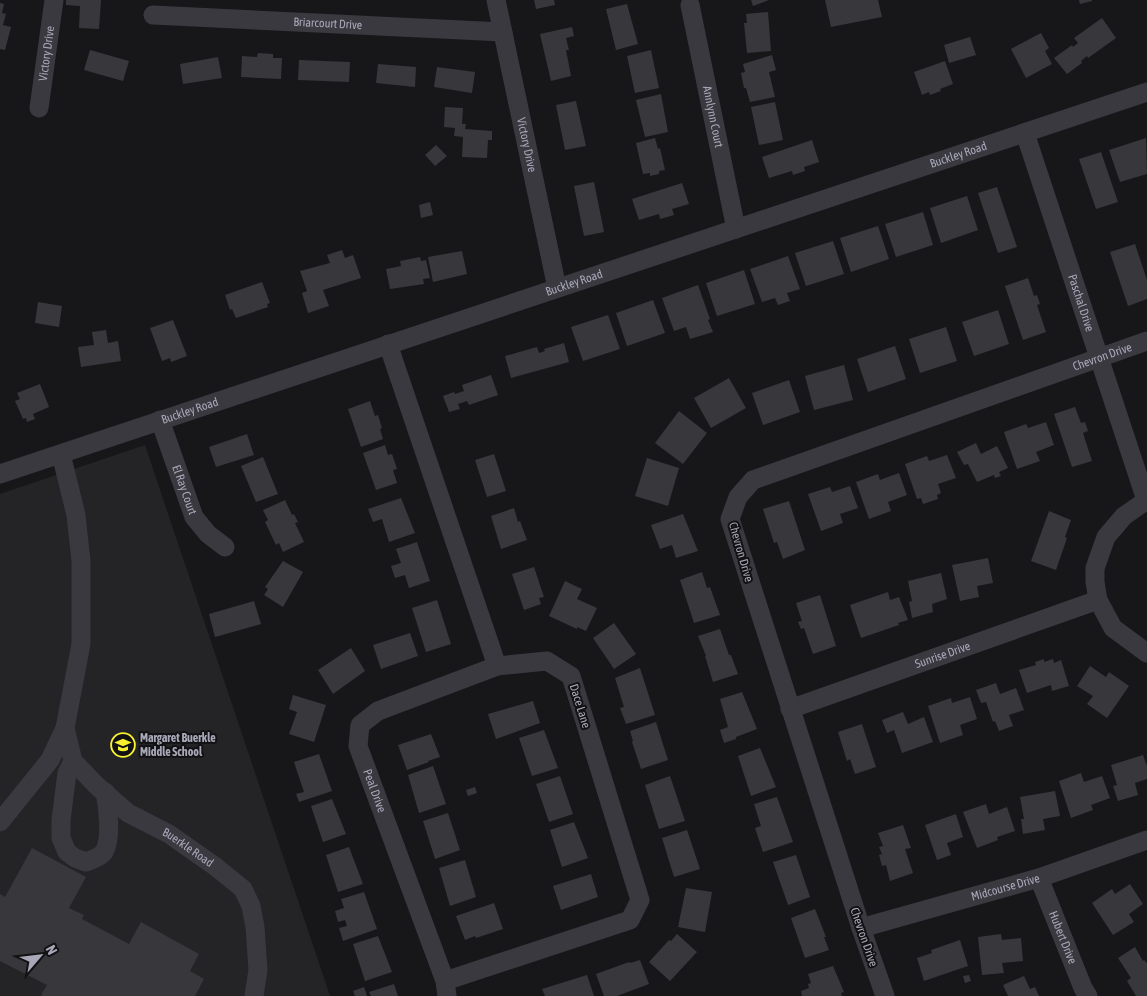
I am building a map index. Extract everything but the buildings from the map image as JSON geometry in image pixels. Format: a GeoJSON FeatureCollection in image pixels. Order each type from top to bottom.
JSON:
{"type":"FeatureCollection","features":[{"type":"Feature","properties":{"kind":"street","name":"Victory Drive"},"geometry":{"type":"LineString","coordinates":[[40,108],[54,0]]}},
{"type":"Feature","properties":{"kind":"street","name":"Victory Drive"},"geometry":{"type":"LineString","coordinates":[[496,0],[557,288]]}},
{"type":"Feature","properties":{"kind":"street","name":"Annlynn Court"},"geometry":{"type":"LineString","coordinates":[[690,5],[736,229]]}},
{"type":"Feature","properties":{"kind":"street","name":"Briarcourt Drive"},"geometry":{"type":"LineString","coordinates":[[153,15],[503,32]]}},
{"type":"Feature","properties":{"kind":"street","name":"Buckley Road"},"geometry":{"type":"LineString","coordinates":[[0,474],[1147,92]]}},
{"type":"Feature","properties":{"kind":"street","name":"Paschal Drive"},"geometry":{"type":"LineString","coordinates":[[1025,133],[1147,500]]}},
{"type":"Feature","properties":{"kind":"street","name":"Chevron Drive"},"geometry":{"type":"LineString","coordinates":[[886,996],[861,928],[730,519],[738,497],[753,480],[1147,341]]}},
{"type":"Feature","properties":{"kind":"street"},"geometry":{"type":"LineString","coordinates":[[388,344],[497,666]]}},
{"type":"Feature","properties":{"kind":"street","name":"El Ray Court"},"geometry":{"type":"LineString","coordinates":[[160,420],[194,517],[208,534],[225,547]]}},
{"type":"Feature","properties":{"kind":"street"},"geometry":{"type":"LineString","coordinates":[[0,822],[50,760],[66,728],[81,644],[80,561],[76,515],[60,454]]}},
{"type":"Feature","properties":{"kind":"street"},"geometry":{"type":"LineString","coordinates":[[1147,500],[1124,516],[1106,537],[1095,568],[1098,600],[1113,628],[1147,653]]}},
{"type":"Feature","properties":{"kind":"street","name":"Sunrise Drive"},"geometry":{"type":"LineString","coordinates":[[790,709],[1098,600]]}},
{"type":"Feature","properties":{"kind":"street","name":"Dace Lane"},"geometry":{"type":"LineString","coordinates":[[446,989],[630,920],[640,900],[571,676],[547,661],[497,666]]}},
{"type":"Feature","properties":{"kind":"street","name":"Peal Drive"},"geometry":{"type":"LineString","coordinates":[[446,989],[358,746],[360,725],[378,711],[497,666]]}},
{"type":"Feature","properties":{"kind":"street"},"geometry":{"type":"LineString","coordinates":[[66,728],[73,762],[68,773],[61,820],[61,838],[67,852],[75,858],[86,862],[104,852],[108,839],[105,792]]}},
{"type":"Feature","properties":{"kind":"street","name":"Buerkle Road"},"geometry":{"type":"LineString","coordinates":[[73,762],[128,812],[169,834],[216,867],[243,889],[251,906],[255,928],[258,970],[254,996]]}},
{"type":"Feature","properties":{"kind":"street","name":"Midcourse Drive"},"geometry":{"type":"LineString","coordinates":[[861,928],[1039,878],[1147,840]]}},
{"type":"Feature","properties":{"kind":"street","name":"Hubert Drive"},"geometry":{"type":"LineString","coordinates":[[1039,878],[1083,988],[1088,996]]}},
{"type":"Feature","properties":{"kind":"shaded area","name":"Margaret Buerkle Middle School"},"geometry":{"type":"Polygon","coordinates":[[[145,445],[330,996],[0,996],[0,494],[145,445]]]}},
{"type":"Feature","properties":{"kind":"place","name":"Margaret Buerkle Middle School"},"geometry":{"type":"Point","coordinates":[123,745]}}]}
